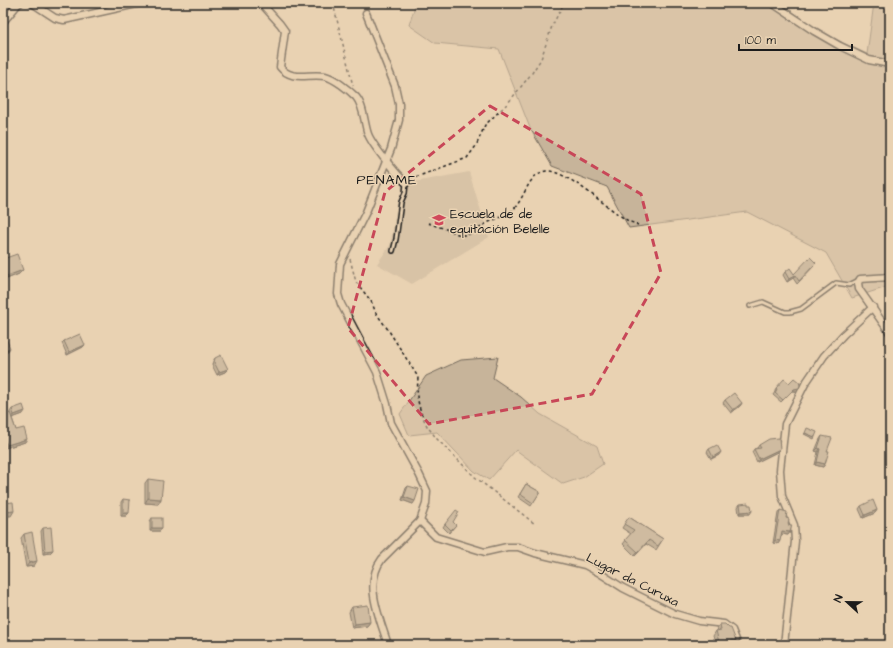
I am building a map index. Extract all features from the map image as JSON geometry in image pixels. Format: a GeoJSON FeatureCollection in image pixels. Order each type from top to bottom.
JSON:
{"type":"FeatureCollection","features":[{"type":"Feature","properties":{"kind":"street"},"geometry":{"type":"LineString","coordinates":[[3,22],[19,3]]}},
{"type":"Feature","properties":{"kind":"street"},"geometry":{"type":"LineString","coordinates":[[32,3],[55,18],[64,20],[141,3]]}},
{"type":"Feature","properties":{"kind":"street"},"geometry":{"type":"LineString","coordinates":[[261,3],[280,24],[284,31],[280,67],[285,73],[290,75],[317,75],[327,77],[334,80],[356,97],[361,105],[369,136],[404,181]]}},
{"type":"Feature","properties":{"kind":"street"},"geometry":{"type":"LineString","coordinates":[[772,3],[814,31],[840,46],[869,60],[890,64]]}},
{"type":"Feature","properties":{"kind":"street"},"geometry":{"type":"LineString","coordinates":[[366,13],[395,86],[399,104],[398,125],[387,161],[366,212],[340,264],[338,294],[341,304],[377,372],[387,404],[390,423],[420,474],[427,491],[426,504],[420,521],[382,559],[374,573],[374,599],[388,645]]}},
{"type":"Feature","properties":{"kind":"street"},"geometry":{"type":"LineString","coordinates":[[890,277],[860,279],[858,283],[859,289],[890,333]]}},
{"type":"Feature","properties":{"kind":"street"},"geometry":{"type":"LineString","coordinates":[[784,645],[795,541],[794,525],[782,496],[780,470],[785,424],[805,384],[824,356],[844,334],[873,307]]}},
{"type":"Feature","properties":{"kind":"street","name":"Lugar da Curuxa"},"geometry":{"type":"LineString","coordinates":[[420,521],[436,536],[485,552],[507,547],[518,547],[585,565],[623,588],[675,614],[699,621],[724,624],[732,630],[738,645]]}},
{"type":"Feature","properties":{"kind":"lane"},"geometry":{"type":"LineString","coordinates":[[393,251],[398,232],[401,202],[405,193],[404,181]]}},
{"type":"Feature","properties":{"kind":"lane"},"geometry":{"type":"LineString","coordinates":[[750,306],[763,302],[785,312],[790,312],[801,309],[836,283],[848,285],[860,279]]}},
{"type":"Feature","properties":{"kind":"path"},"geometry":{"type":"LineString","coordinates":[[333,3],[356,97]]}},
{"type":"Feature","properties":{"kind":"path"},"geometry":{"type":"LineString","coordinates":[[404,181],[467,158],[476,146],[485,125],[508,103],[532,73],[541,59],[552,26],[564,3]]}},
{"type":"Feature","properties":{"kind":"path"},"geometry":{"type":"LineString","coordinates":[[428,223],[459,235],[470,234],[488,222],[511,212],[534,178],[540,173],[548,171],[559,174],[575,183],[627,220],[638,224]]}},
{"type":"Feature","properties":{"kind":"path"},"geometry":{"type":"LineString","coordinates":[[350,259],[356,282],[371,301],[376,313],[418,377],[417,397],[421,413],[427,426],[437,439],[475,477],[535,524]]}},
{"type":"Feature","properties":{"kind":"highlighted area"},"geometry":{"type":"Polygon","coordinates":[[[490,106],[641,194],[661,273],[592,394],[429,424],[348,328],[385,192],[490,106]]]}},
{"type":"Feature","properties":{"kind":"shaded area"},"geometry":{"type":"Polygon","coordinates":[[[416,3],[781,3],[820,32],[867,54],[874,3],[890,3],[890,286],[852,298],[826,253],[747,212],[629,228],[607,187],[552,166],[530,128],[499,49],[435,43],[409,25],[416,3]]]}},
{"type":"Feature","properties":{"kind":"shaded area","name":"Escuela de de equitación Belelle"},"geometry":{"type":"Polygon","coordinates":[[[469,172],[489,237],[412,284],[377,264],[390,245],[397,204],[402,194],[401,186],[409,183],[469,172]]]}},
{"type":"Feature","properties":{"kind":"shaded area"},"geometry":{"type":"Polygon","coordinates":[[[498,357],[493,378],[521,397],[540,414],[597,446],[603,464],[584,477],[563,484],[516,450],[489,480],[474,471],[437,432],[409,435],[400,414],[426,376],[461,360],[498,357]]]}},
{"type":"Feature","properties":{"kind":"building"},"geometry":{"type":"Polygon","coordinates":[[[17,254],[23,270],[7,276],[3,265],[3,259],[17,254]]]}},
{"type":"Feature","properties":{"kind":"building"},"geometry":{"type":"Polygon","coordinates":[[[810,257],[816,263],[799,281],[795,275],[789,279],[785,272],[790,268],[794,274],[810,257]]]}},
{"type":"Feature","properties":{"kind":"building"},"geometry":{"type":"Polygon","coordinates":[[[3,333],[10,348],[3,351],[3,333]]]}},
{"type":"Feature","properties":{"kind":"building"},"geometry":{"type":"Polygon","coordinates":[[[80,334],[85,345],[69,352],[64,341],[80,334]]]}},
{"type":"Feature","properties":{"kind":"building"},"geometry":{"type":"Polygon","coordinates":[[[221,355],[228,369],[219,372],[214,362],[215,358],[221,355]]]}},
{"type":"Feature","properties":{"kind":"building"},"geometry":{"type":"Polygon","coordinates":[[[794,378],[799,382],[799,388],[794,389],[783,400],[775,393],[776,388],[784,379],[789,383],[794,378]]]}},
{"type":"Feature","properties":{"kind":"building"},"geometry":{"type":"Polygon","coordinates":[[[734,393],[742,403],[733,410],[725,400],[734,393]]]}},
{"type":"Feature","properties":{"kind":"building"},"geometry":{"type":"Polygon","coordinates":[[[23,405],[25,411],[14,415],[12,409],[23,405]]]}},
{"type":"Feature","properties":{"kind":"building"},"geometry":{"type":"Polygon","coordinates":[[[10,413],[16,430],[24,428],[27,439],[7,445],[3,436],[3,416],[10,413]]]}},
{"type":"Feature","properties":{"kind":"building"},"geometry":{"type":"Polygon","coordinates":[[[807,428],[817,432],[815,437],[805,433],[807,428]]]}},
{"type":"Feature","properties":{"kind":"building"},"geometry":{"type":"Polygon","coordinates":[[[822,436],[832,438],[827,451],[829,451],[825,464],[817,462],[820,449],[818,448],[822,436]]]}},
{"type":"Feature","properties":{"kind":"building"},"geometry":{"type":"Polygon","coordinates":[[[779,438],[780,449],[759,459],[754,449],[761,448],[759,445],[769,439],[779,438]]]}},
{"type":"Feature","properties":{"kind":"building"},"geometry":{"type":"Polygon","coordinates":[[[717,445],[721,452],[713,457],[709,449],[717,445]]]}},
{"type":"Feature","properties":{"kind":"building"},"geometry":{"type":"Polygon","coordinates":[[[148,479],[163,481],[161,499],[148,498],[148,479]]]}},
{"type":"Feature","properties":{"kind":"building"},"geometry":{"type":"Polygon","coordinates":[[[526,484],[540,492],[533,503],[520,494],[526,484]]]}},
{"type":"Feature","properties":{"kind":"building"},"geometry":{"type":"Polygon","coordinates":[[[408,486],[419,489],[415,501],[404,497],[408,486]]]}},
{"type":"Feature","properties":{"kind":"building"},"geometry":{"type":"Polygon","coordinates":[[[3,495],[4,503],[13,502],[14,511],[3,512],[3,495]]]}},
{"type":"Feature","properties":{"kind":"building"},"geometry":{"type":"Polygon","coordinates":[[[123,499],[130,500],[129,513],[123,513],[123,499]]]}},
{"type":"Feature","properties":{"kind":"building"},"geometry":{"type":"Polygon","coordinates":[[[873,500],[877,510],[865,515],[861,506],[873,500]]]}},
{"type":"Feature","properties":{"kind":"building"},"geometry":{"type":"Polygon","coordinates":[[[748,503],[748,505],[751,505],[752,511],[741,512],[740,504],[748,503]]]}},
{"type":"Feature","properties":{"kind":"building"},"geometry":{"type":"Polygon","coordinates":[[[456,510],[459,512],[453,522],[456,525],[451,530],[445,524],[456,510]]]}},
{"type":"Feature","properties":{"kind":"building"},"geometry":{"type":"Polygon","coordinates":[[[780,510],[787,512],[786,518],[789,519],[788,525],[792,525],[790,532],[782,531],[780,541],[775,540],[780,510]]]}},
{"type":"Feature","properties":{"kind":"building"},"geometry":{"type":"Polygon","coordinates":[[[629,517],[663,539],[658,546],[649,540],[638,552],[625,540],[634,530],[624,524],[629,517]]]}},
{"type":"Feature","properties":{"kind":"building"},"geometry":{"type":"Polygon","coordinates":[[[152,518],[162,518],[162,528],[152,528],[152,518]]]}},
{"type":"Feature","properties":{"kind":"building"},"geometry":{"type":"Polygon","coordinates":[[[51,527],[53,550],[45,551],[43,528],[51,527]]]}},
{"type":"Feature","properties":{"kind":"building"},"geometry":{"type":"Polygon","coordinates":[[[32,532],[37,561],[29,563],[24,534],[32,532]]]}},
{"type":"Feature","properties":{"kind":"building"},"geometry":{"type":"Polygon","coordinates":[[[368,605],[370,622],[355,624],[352,607],[368,605]]]}},
{"type":"Feature","properties":{"kind":"building"},"geometry":{"type":"Polygon","coordinates":[[[720,624],[725,624],[731,628],[736,641],[732,640],[722,645],[719,642],[716,631],[721,630],[720,624]]]}},
{"type":"Feature","properties":{"kind":"building"},"geometry":{"type":"Polygon","coordinates":[[[11,642],[11,645],[3,645],[3,643],[11,642]]]}},
{"type":"Feature","properties":{"kind":"place","name":"Escuela de de equitación Belelle"},"geometry":{"type":"Point","coordinates":[439,220]}},
{"type":"Feature","properties":{"kind":"district","name":"PENAME"},"geometry":{"type":"Point","coordinates":[387,179]}}]}
